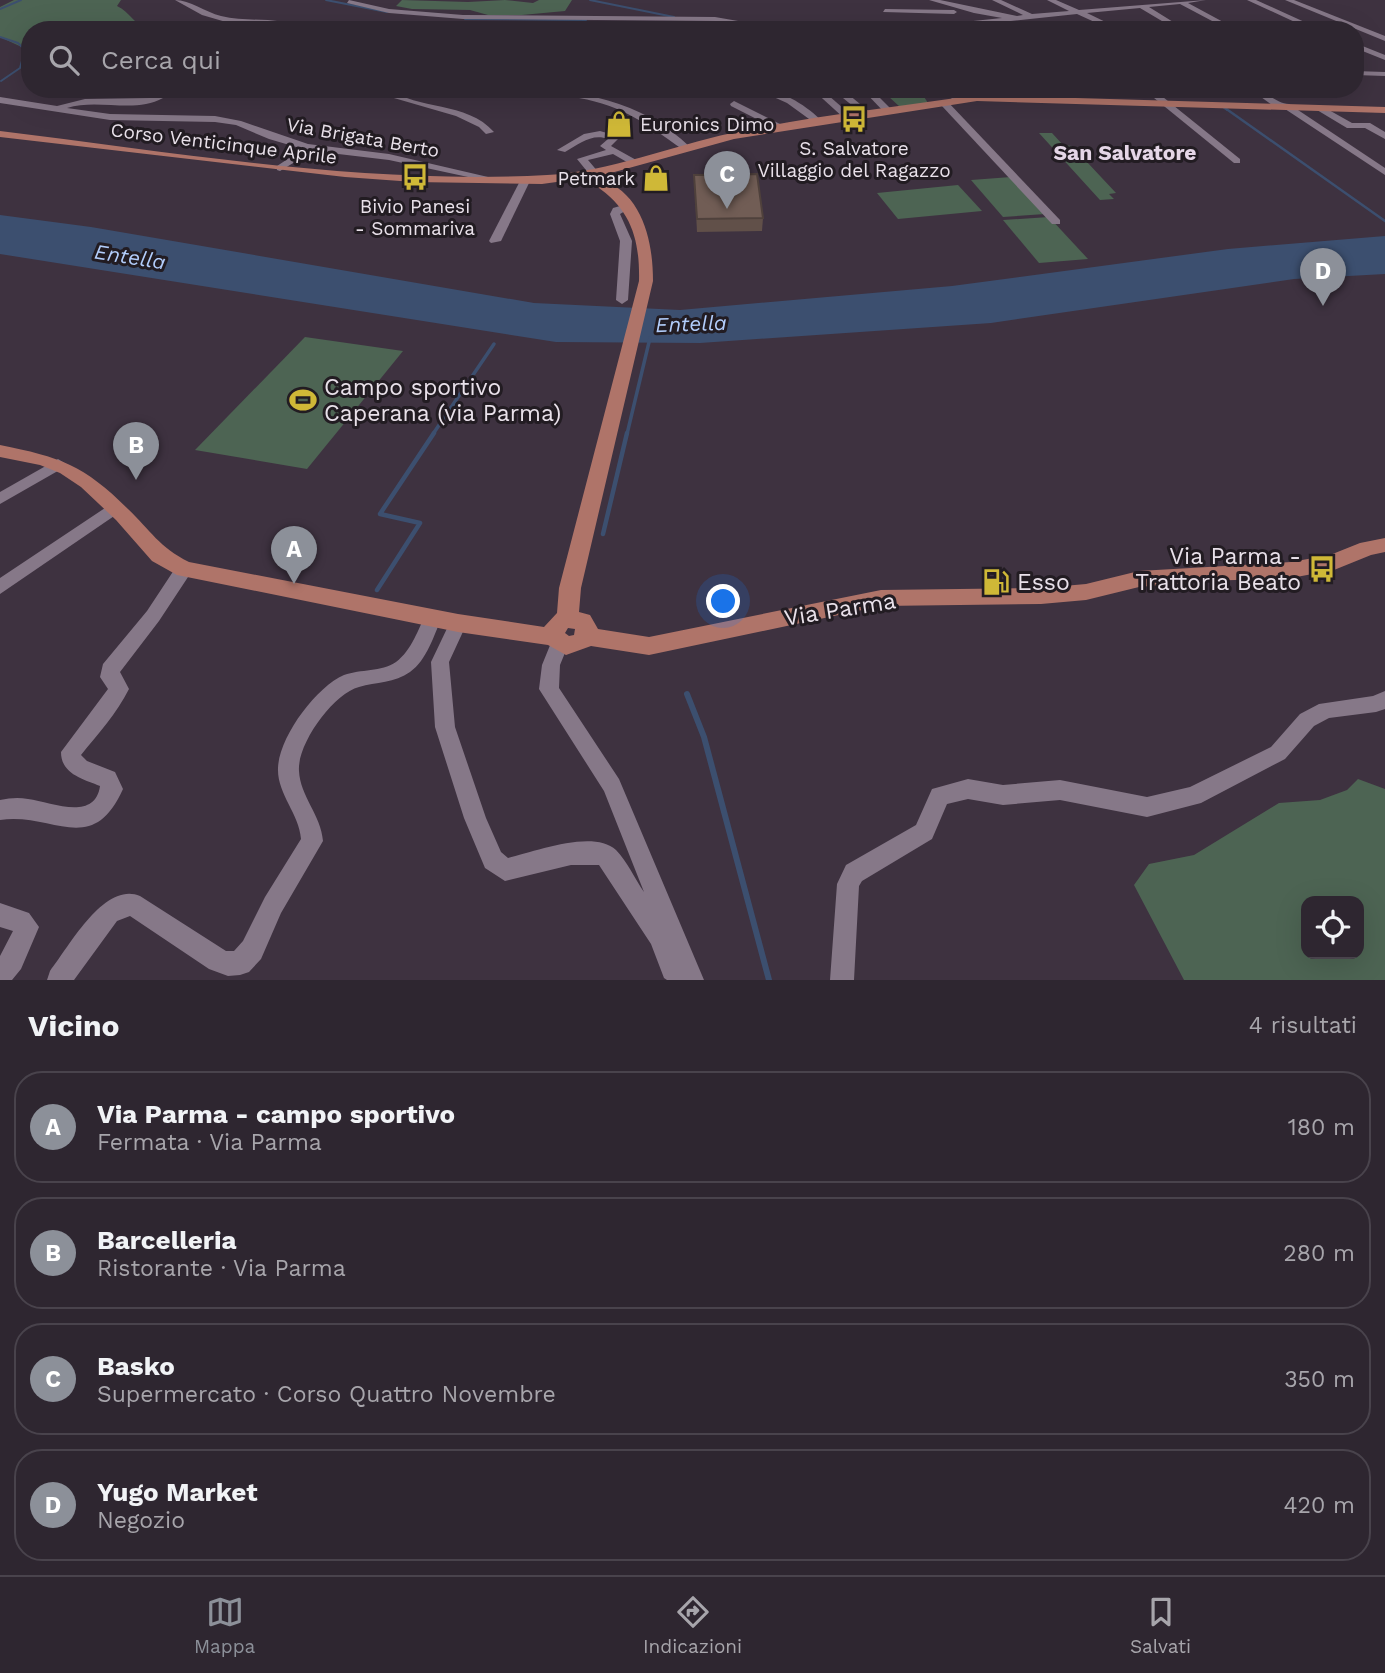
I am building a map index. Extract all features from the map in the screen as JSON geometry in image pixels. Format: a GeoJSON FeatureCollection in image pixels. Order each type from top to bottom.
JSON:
{"type":"FeatureCollection","features":[{"type":"Feature","properties":{"kind":"main road"},"geometry":{"type":"LineString","coordinates":[[568,619],[570,588],[646,281],[645,241],[627,207],[603,179],[633,163],[685,147],[848,117],[986,98]]}},
{"type":"Feature","properties":{"kind":"main road"},"geometry":{"type":"LineString","coordinates":[[1112,98],[1385,110]]}},
{"type":"Feature","properties":{"kind":"main road","name":"Corso Venticinque Aprile"},"geometry":{"type":"LineString","coordinates":[[0,134],[365,177],[505,181],[603,179]]}},
{"type":"Feature","properties":{"kind":"main road"},"geometry":{"type":"LineString","coordinates":[[0,451],[58,464],[88,482],[159,555],[184,569],[575,645],[586,636],[586,625],[582,621],[568,619],[556,626],[557,640]]}},
{"type":"Feature","properties":{"kind":"main road","name":"Via Parma"},"geometry":{"type":"LineString","coordinates":[[586,636],[649,646],[881,598],[1086,592],[1139,579],[1291,570],[1334,562],[1367,548],[1385,545]]}},
{"type":"Feature","properties":{"kind":"street"},"geometry":{"type":"LineString","coordinates":[[178,0],[208,16],[234,21]]}},
{"type":"Feature","properties":{"kind":"street"},"geometry":{"type":"LineString","coordinates":[[932,0],[981,13]]}},
{"type":"Feature","properties":{"kind":"street"},"geometry":{"type":"LineString","coordinates":[[995,0],[1032,17]]}},
{"type":"Feature","properties":{"kind":"street"},"geometry":{"type":"LineString","coordinates":[[1050,0],[1096,21]]}},
{"type":"Feature","properties":{"kind":"street"},"geometry":{"type":"LineString","coordinates":[[990,21],[1203,0]]}},
{"type":"Feature","properties":{"kind":"street"},"geometry":{"type":"LineString","coordinates":[[1250,0],[1298,21]]}},
{"type":"Feature","properties":{"kind":"street"},"geometry":{"type":"LineString","coordinates":[[1288,0],[1340,21]]}},
{"type":"Feature","properties":{"kind":"street"},"geometry":{"type":"LineString","coordinates":[[349,2],[389,11],[463,17],[729,21]]}},
{"type":"Feature","properties":{"kind":"street"},"geometry":{"type":"LineString","coordinates":[[1182,3],[1217,21]]}},
{"type":"Feature","properties":{"kind":"street"},"geometry":{"type":"LineString","coordinates":[[1141,6],[1168,21]]}},
{"type":"Feature","properties":{"kind":"street"},"geometry":{"type":"LineString","coordinates":[[885,11],[981,13],[1017,18]]}},
{"type":"Feature","properties":{"kind":"street"},"geometry":{"type":"LineString","coordinates":[[1135,13],[1150,21]]}},
{"type":"Feature","properties":{"kind":"street"},"geometry":{"type":"LineString","coordinates":[[1364,31],[1385,39]]}},
{"type":"Feature","properties":{"kind":"street"},"geometry":{"type":"LineString","coordinates":[[1364,50],[1385,58]]}},
{"type":"Feature","properties":{"kind":"street"},"geometry":{"type":"LineString","coordinates":[[1364,73],[1385,74]]}},
{"type":"Feature","properties":{"kind":"street"},"geometry":{"type":"LineString","coordinates":[[56,109],[78,102],[138,102],[159,98]]}},
{"type":"Feature","properties":{"kind":"street"},"geometry":{"type":"LineString","coordinates":[[403,98],[442,108],[485,125],[489,132]]}},
{"type":"Feature","properties":{"kind":"street"},"geometry":{"type":"LineString","coordinates":[[583,98],[641,116],[685,147]]}},
{"type":"Feature","properties":{"kind":"street"},"geometry":{"type":"LineString","coordinates":[[782,98],[819,122]]}},
{"type":"Feature","properties":{"kind":"street"},"geometry":{"type":"LineString","coordinates":[[826,98],[848,117]]}},
{"type":"Feature","properties":{"kind":"street"},"geometry":{"type":"LineString","coordinates":[[848,98],[868,114]]}},
{"type":"Feature","properties":{"kind":"street"},"geometry":{"type":"LineString","coordinates":[[875,98],[888,111]]}},
{"type":"Feature","properties":{"kind":"street"},"geometry":{"type":"LineString","coordinates":[[1158,98],[1237,161]]}},
{"type":"Feature","properties":{"kind":"street"},"geometry":{"type":"LineString","coordinates":[[1269,98],[1385,172]]}},
{"type":"Feature","properties":{"kind":"street","name":"Via Brigata Berto"},"geometry":{"type":"LineString","coordinates":[[0,100],[110,117],[215,119],[238,123],[310,148],[389,157],[435,166],[452,178]]}},
{"type":"Feature","properties":{"kind":"street"},"geometry":{"type":"LineString","coordinates":[[944,103],[1056,222]]}},
{"type":"Feature","properties":{"kind":"street"},"geometry":{"type":"LineString","coordinates":[[734,104],[781,128]]}},
{"type":"Feature","properties":{"kind":"street"},"geometry":{"type":"LineString","coordinates":[[1320,108],[1350,126],[1367,125],[1385,136]]}},
{"type":"Feature","properties":{"kind":"street"},"geometry":{"type":"LineString","coordinates":[[562,150],[589,134],[600,133],[613,137],[605,146],[633,163]]}},
{"type":"Feature","properties":{"kind":"street"},"geometry":{"type":"LineString","coordinates":[[279,168],[310,148]]}},
{"type":"Feature","properties":{"kind":"street"},"geometry":{"type":"LineString","coordinates":[[603,179],[582,159],[615,151]]}},
{"type":"Feature","properties":{"kind":"street"},"geometry":{"type":"LineString","coordinates":[[435,166],[452,178]]}},
{"type":"Feature","properties":{"kind":"street"},"geometry":{"type":"LineString","coordinates":[[495,241],[525,181]]}},
{"type":"Feature","properties":{"kind":"street"},"geometry":{"type":"LineString","coordinates":[[622,300],[626,241],[615,214],[617,210],[627,207]]}},
{"type":"Feature","properties":{"kind":"street"},"geometry":{"type":"LineString","coordinates":[[0,499],[58,464]]}},
{"type":"Feature","properties":{"kind":"street"},"geometry":{"type":"LineString","coordinates":[[0,587],[114,508]]}},
{"type":"Feature","properties":{"kind":"street"},"geometry":{"type":"LineString","coordinates":[[0,810],[19,806],[73,820],[83,819],[98,811],[108,798],[112,789],[108,779],[80,768],[71,760],[71,752],[93,727],[119,689],[110,677],[116,659],[153,616],[184,569]]}},
{"type":"Feature","properties":{"kind":"street"},"geometry":{"type":"LineString","coordinates":[[59,980],[108,913],[119,906],[132,904],[218,960],[228,964],[240,963],[252,950],[273,905],[312,841],[313,831],[289,779],[288,762],[294,745],[334,689],[350,681],[394,672],[404,667],[433,617]]}},
{"type":"Feature","properties":{"kind":"street"},"geometry":{"type":"LineString","coordinates":[[458,623],[440,662],[445,727],[475,818],[493,860],[505,870],[564,855],[597,852],[607,857],[660,936],[673,969],[679,975],[691,979]]}},
{"type":"Feature","properties":{"kind":"street"},"geometry":{"type":"LineString","coordinates":[[557,640],[549,689],[612,786],[691,979]]}},
{"type":"Feature","properties":{"kind":"street"},"geometry":{"type":"LineString","coordinates":[[842,980],[848,884],[854,873],[924,832],[940,796],[968,789],[1003,795],[1060,790],[1147,807],[1193,796],[1278,753],[1307,720],[1326,710],[1376,704],[1385,699]]}},
{"type":"Feature","properties":{"kind":"street"},"geometry":{"type":"LineString","coordinates":[[0,915],[21,921],[27,927],[12,960],[0,976]]}},
{"type":"Feature","properties":{"kind":"green space"},"geometry":{"type":"Polygon","coordinates":[[[14,0],[121,0],[117,6],[135,21],[21,21],[21,47],[0,37],[0,7],[14,0]]]}},
{"type":"Feature","properties":{"kind":"green space"},"geometry":{"type":"Polygon","coordinates":[[[402,0],[505,0],[533,3],[539,0],[572,0],[565,11],[488,15],[470,10],[412,9],[396,6],[402,0]]]}},
{"type":"Feature","properties":{"kind":"green space"},"geometry":{"type":"Polygon","coordinates":[[[890,98],[925,98],[928,103],[900,107],[890,98]]]}},
{"type":"Feature","properties":{"kind":"green space"},"geometry":{"type":"Polygon","coordinates":[[[1039,133],[1052,133],[1063,145],[1072,146],[1116,193],[1109,194],[1114,199],[1100,200],[1039,133]]]}},
{"type":"Feature","properties":{"kind":"green space"},"geometry":{"type":"Polygon","coordinates":[[[1011,177],[1045,214],[1003,217],[971,180],[1011,177]]]}},
{"type":"Feature","properties":{"kind":"green space"},"geometry":{"type":"Polygon","coordinates":[[[958,185],[982,211],[898,219],[877,193],[958,185]]]}},
{"type":"Feature","properties":{"kind":"green space"},"geometry":{"type":"Polygon","coordinates":[[[1049,217],[1088,259],[1039,263],[1003,220],[1049,217]]]}},
{"type":"Feature","properties":{"kind":"green space","name":"Campo sportivo Caperana (via Parma)"},"geometry":{"type":"Polygon","coordinates":[[[305,337],[403,351],[307,469],[195,450],[305,337]]]}},
{"type":"Feature","properties":{"kind":"green space"},"geometry":{"type":"Polygon","coordinates":[[[1358,779],[1385,789],[1385,980],[1184,980],[1134,885],[1149,864],[1194,855],[1279,803],[1320,800],[1347,790],[1358,779]]]}},
{"type":"Feature","properties":{"kind":"water","name":"Entella"},"geometry":{"type":"Polygon","coordinates":[[[0,215],[91,227],[534,303],[680,310],[952,286],[1228,249],[1385,236],[1385,274],[1294,279],[991,323],[700,343],[556,342],[0,254],[0,215]]]}},
{"type":"Feature","properties":{"kind":"building"},"geometry":{"type":"Polygon","coordinates":[[[757,174],[763,218],[697,219],[694,175],[757,174]]]}},
{"type":"Feature","properties":{"kind":"waterway"},"geometry":{"type":"LineString","coordinates":[[0,9],[21,0]]}},
{"type":"Feature","properties":{"kind":"waterway"},"geometry":{"type":"LineString","coordinates":[[326,0],[387,12]]}},
{"type":"Feature","properties":{"kind":"waterway"},"geometry":{"type":"LineString","coordinates":[[590,0],[674,17]]}},
{"type":"Feature","properties":{"kind":"waterway"},"geometry":{"type":"LineString","coordinates":[[465,19],[586,20]]}},
{"type":"Feature","properties":{"kind":"waterway"},"geometry":{"type":"LineString","coordinates":[[0,37],[21,46]]}},
{"type":"Feature","properties":{"kind":"waterway"},"geometry":{"type":"LineString","coordinates":[[1,81],[20,68],[21,64]]}},
{"type":"Feature","properties":{"kind":"waterway"},"geometry":{"type":"LineString","coordinates":[[1223,107],[1227,110]]}},
{"type":"Feature","properties":{"kind":"waterway"},"geometry":{"type":"LineString","coordinates":[[1225,108],[1385,221]]}},
{"type":"Feature","properties":{"kind":"waterway","name":"Entella"},"geometry":{"type":"LineString","coordinates":[[627,434],[650,338]]}},
{"type":"Feature","properties":{"kind":"waterway"},"geometry":{"type":"LineString","coordinates":[[433,434],[494,344]]}},
{"type":"Feature","properties":{"kind":"waterway"},"geometry":{"type":"LineString","coordinates":[[377,590],[420,523],[380,514],[434,433]]}},
{"type":"Feature","properties":{"kind":"waterway"},"geometry":{"type":"LineString","coordinates":[[603,534],[627,433]]}},
{"type":"Feature","properties":{"kind":"waterway"},"geometry":{"type":"LineString","coordinates":[[687,694],[704,737],[769,980]]}},
{"type":"Feature","properties":{"kind":"place","name":"S. Salvatore Villaggio del Ragazzo"},"geometry":{"type":"Point","coordinates":[854,119]}},
{"type":"Feature","properties":{"kind":"place","name":"Euronics Dimo"},"geometry":{"type":"Point","coordinates":[619,124]}},
{"type":"Feature","properties":{"kind":"place","name":"Bivio Panesi - Sommariva"},"geometry":{"type":"Point","coordinates":[415,177]}},
{"type":"Feature","properties":{"kind":"place","name":"Petmark"},"geometry":{"type":"Point","coordinates":[656,178]}},
{"type":"Feature","properties":{"kind":"place","name":"Basko"},"geometry":{"type":"Point","coordinates":[727,209]}},
{"type":"Feature","properties":{"kind":"place","name":"Yugo Market"},"geometry":{"type":"Point","coordinates":[1323,306]}},
{"type":"Feature","properties":{"kind":"place","name":"Campo sportivo Caperana (via Parma)"},"geometry":{"type":"Point","coordinates":[303,400]}},
{"type":"Feature","properties":{"kind":"place","name":"Barcelleria"},"geometry":{"type":"Point","coordinates":[136,480]}},
{"type":"Feature","properties":{"kind":"place","name":"Via Parma - Trattoria Beato"},"geometry":{"type":"Point","coordinates":[1322,569]}},
{"type":"Feature","properties":{"kind":"place","name":"Esso"},"geometry":{"type":"Point","coordinates":[996,582]}},
{"type":"Feature","properties":{"kind":"place","name":"Via Parma - campo sportivo"},"geometry":{"type":"Point","coordinates":[294,584]}},
{"type":"Feature","properties":{"kind":"district","name":"San Salvatore"},"geometry":{"type":"Point","coordinates":[1125,153]}}]}
